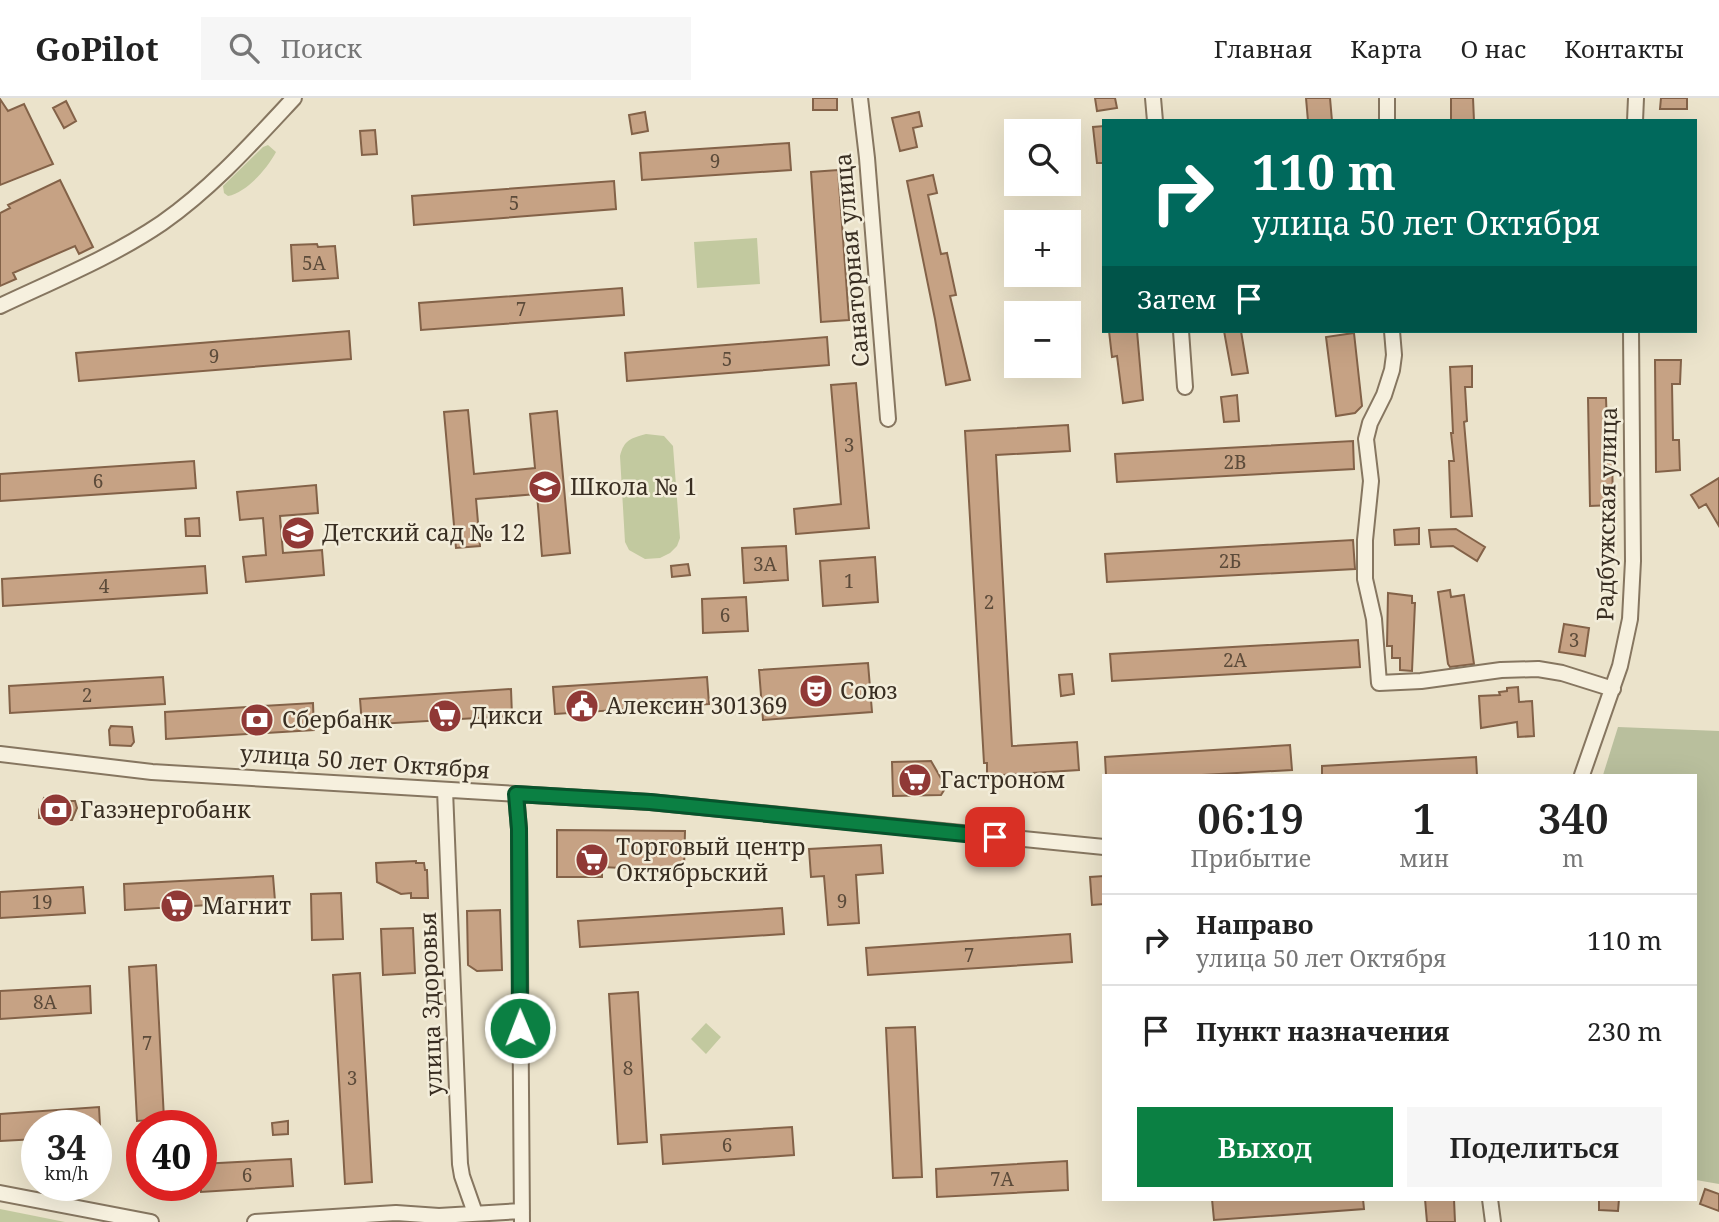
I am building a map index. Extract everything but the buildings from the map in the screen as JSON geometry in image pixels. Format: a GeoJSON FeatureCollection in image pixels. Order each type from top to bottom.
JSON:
{"type":"FeatureCollection","features":[{"type":"Feature","properties":{"kind":"street"},"geometry":{"type":"LineString","coordinates":[[0,306],[117,249],[162,223],[211,183],[260,136],[294,98]]}},
{"type":"Feature","properties":{"kind":"street","name":"Санаторная улица"},"geometry":{"type":"LineString","coordinates":[[860,98],[888,419]]}},
{"type":"Feature","properties":{"kind":"street"},"geometry":{"type":"LineString","coordinates":[[1153,98],[1155,119]]}},
{"type":"Feature","properties":{"kind":"street"},"geometry":{"type":"LineString","coordinates":[[1387,98],[1387,119]]}},
{"type":"Feature","properties":{"kind":"street"},"geometry":{"type":"LineString","coordinates":[[1635,119],[1636,98]]}},
{"type":"Feature","properties":{"kind":"street"},"geometry":{"type":"LineString","coordinates":[[1181,333],[1185,387]]}},
{"type":"Feature","properties":{"kind":"street"},"geometry":{"type":"LineString","coordinates":[[1392,333],[1392,370],[1366,439],[1371,481],[1365,540],[1365,579],[1374,619],[1379,683],[1421,681],[1501,670],[1538,669],[1562,673],[1613,689]]}},
{"type":"Feature","properties":{"kind":"street","name":"Радбужская улица"},"geometry":{"type":"LineString","coordinates":[[1582,774],[1627,641],[1632,596],[1630,333]]}},
{"type":"Feature","properties":{"kind":"street","name":"улица 50 лет Октября"},"geometry":{"type":"LineString","coordinates":[[0,754],[152,772],[650,802],[1102,846]]}},
{"type":"Feature","properties":{"kind":"street","name":"улица Здоровья"},"geometry":{"type":"LineString","coordinates":[[445,790],[460,1164],[462,1176],[478,1213]]}},
{"type":"Feature","properties":{"kind":"street"},"geometry":{"type":"LineString","coordinates":[[255,1222],[396,1213],[427,1216],[478,1213],[522,1217],[519,829],[516,794]]}},
{"type":"Feature","properties":{"kind":"street"},"geometry":{"type":"LineString","coordinates":[[0,1193],[126,1215],[151,1222]]}},
{"type":"Feature","properties":{"kind":"street"},"geometry":{"type":"LineString","coordinates":[[1490,1201],[1493,1222]]}},
{"type":"Feature","properties":{"kind":"street"},"geometry":{"type":"LineString","coordinates":[[478,1213],[500,1222]]}},
{"type":"Feature","properties":{"kind":"green space"},"geometry":{"type":"Polygon","coordinates":[[[268,145],[276,152],[262,172],[235,194],[228,196],[224,193],[223,186],[268,145]]]}},
{"type":"Feature","properties":{"kind":"green space"},"geometry":{"type":"Polygon","coordinates":[[[757,238],[760,284],[697,288],[694,242],[757,238]]]}},
{"type":"Feature","properties":{"kind":"green space"},"geometry":{"type":"Polygon","coordinates":[[[646,434],[664,436],[673,446],[680,538],[670,553],[660,558],[645,559],[629,550],[625,542],[620,456],[629,440],[646,434]]]}},
{"type":"Feature","properties":{"kind":"green space"},"geometry":{"type":"Polygon","coordinates":[[[1618,727],[1719,731],[1719,1184],[1697,1180],[1697,774],[1603,774],[1618,727]]]}},
{"type":"Feature","properties":{"kind":"green space"},"geometry":{"type":"Polygon","coordinates":[[[706,1023],[721,1037],[706,1054],[691,1039],[706,1023]]]}},
{"type":"Feature","properties":{"kind":"green space"},"geometry":{"type":"Polygon","coordinates":[[[0,1209],[65,1222],[0,1222],[0,1209]]]}},
{"type":"Feature","properties":{"kind":"place","name":"Школа № 1"},"geometry":{"type":"Point","coordinates":[545,487]}},
{"type":"Feature","properties":{"kind":"place","name":"Детский сад № 12"},"geometry":{"type":"Point","coordinates":[298,533]}},
{"type":"Feature","properties":{"kind":"place","name":"Союз"},"geometry":{"type":"Point","coordinates":[816,691]}},
{"type":"Feature","properties":{"kind":"place","name":"Алексин 301369"},"geometry":{"type":"Point","coordinates":[582,706]}},
{"type":"Feature","properties":{"kind":"place","name":"Дикси"},"geometry":{"type":"Point","coordinates":[445,716]}},
{"type":"Feature","properties":{"kind":"place","name":"Сбербанк"},"geometry":{"type":"Point","coordinates":[257,720]}},
{"type":"Feature","properties":{"kind":"place","name":"Гастроном"},"geometry":{"type":"Point","coordinates":[915,780]}},
{"type":"Feature","properties":{"kind":"place","name":"Газэнергобанк"},"geometry":{"type":"Point","coordinates":[56,810]}},
{"type":"Feature","properties":{"kind":"place","name":"Торговый центр Октябрьский"},"geometry":{"type":"Point","coordinates":[592,860]}},
{"type":"Feature","properties":{"kind":"place","name":"Магнит"},"geometry":{"type":"Point","coordinates":[177,906]}},
{"type":"Feature","properties":{"kind":"route"},"geometry":{"type":"LineString","coordinates":[[520,1028],[519,829],[516,794],[650,802],[995,837]]}}]}
